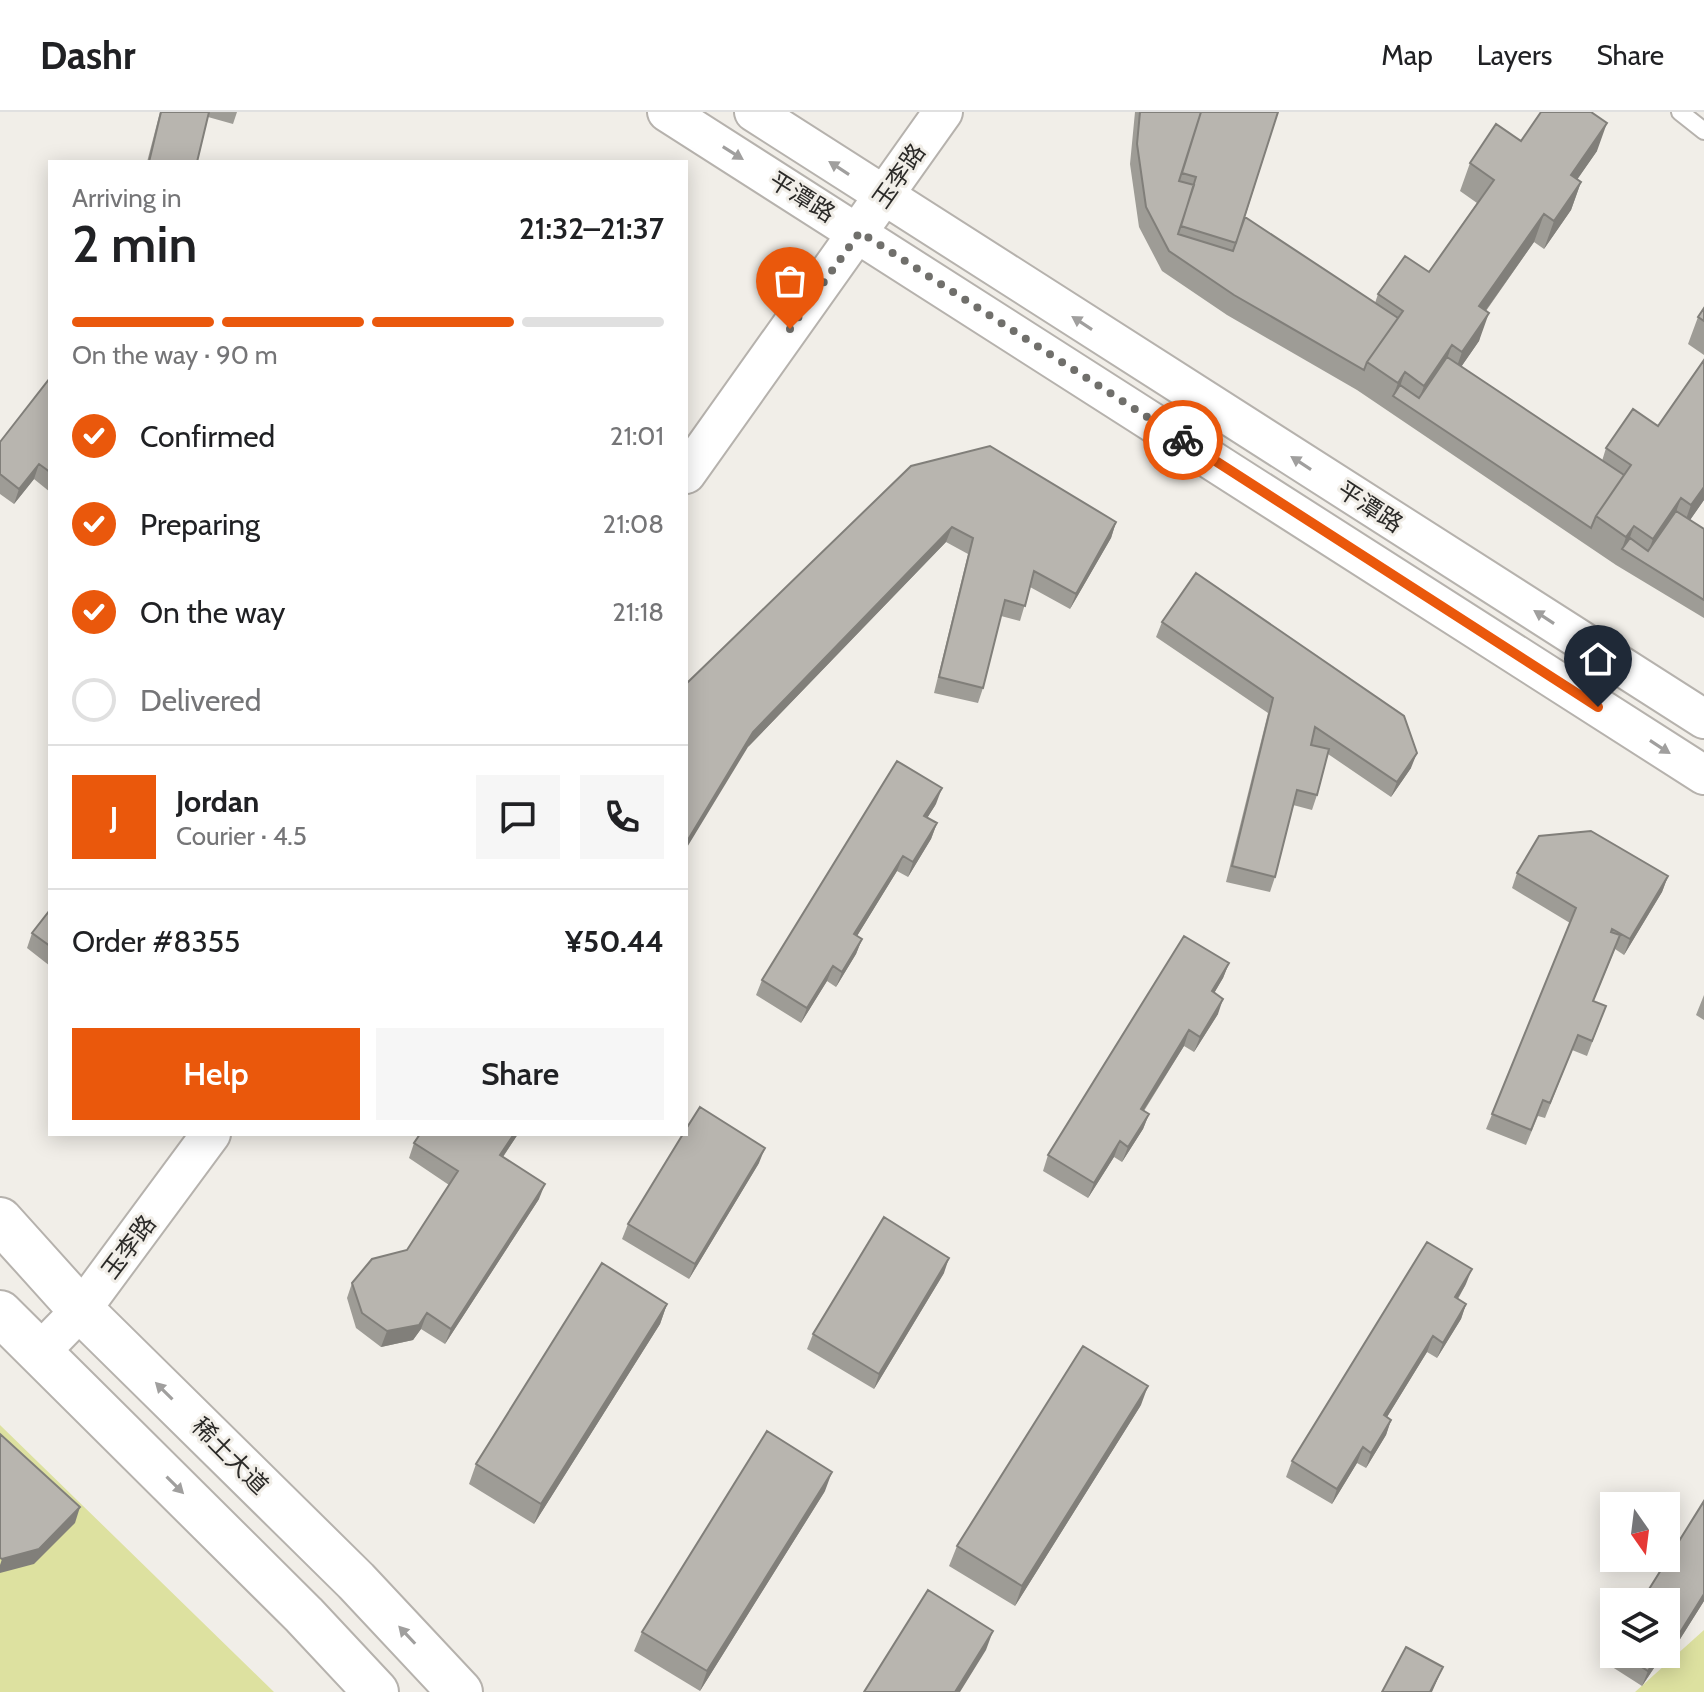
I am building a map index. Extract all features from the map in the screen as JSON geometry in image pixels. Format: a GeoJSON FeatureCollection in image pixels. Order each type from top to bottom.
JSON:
{"type":"FeatureCollection","features":[{"type":"Feature","properties":{"kind":"main road","name":"稀土大道"},"geometry":{"type":"LineString","coordinates":[[0,1220],[81,1310],[356,1581],[460,1692]]}},
{"type":"Feature","properties":{"kind":"main road"},"geometry":{"type":"LineString","coordinates":[[0,1313],[186,1495],[376,1692]]}},
{"type":"Feature","properties":{"kind":"street","name":"平潭路"},"geometry":{"type":"LineString","coordinates":[[667,112],[860,232],[1704,775]]}},
{"type":"Feature","properties":{"kind":"street","name":"平潭路"},"geometry":{"type":"LineString","coordinates":[[754,112],[1704,719]]}},
{"type":"Feature","properties":{"kind":"street","name":"玉李路"},"geometry":{"type":"LineString","coordinates":[[688,471],[885,198],[943,112]]}},
{"type":"Feature","properties":{"kind":"street","name":"玉李路"},"geometry":{"type":"LineString","coordinates":[[39,1353],[81,1310],[210,1136]]}},
{"type":"Feature","properties":{"kind":"lane"},"geometry":{"type":"LineString","coordinates":[[1680,112],[1704,131]]}},
{"type":"Feature","properties":{"kind":"green space"},"geometry":{"type":"Polygon","coordinates":[[[0,1425],[274,1692],[0,1692],[0,1425]]]}},
{"type":"Feature","properties":{"kind":"green space"},"geometry":{"type":"Polygon","coordinates":[[[1704,1630],[1704,1692],[1635,1692],[1662,1668],[1680,1668],[1680,1652],[1704,1630]]]}},
{"type":"Feature","properties":{"kind":"building"},"geometry":{"type":"Polygon","coordinates":[[[161,112],[209,112],[197,160],[149,160],[161,112]]]}},
{"type":"Feature","properties":{"kind":"building"},"geometry":{"type":"Polygon","coordinates":[[[1140,112],[1201,112],[1179,181],[1194,185],[1178,234],[1233,251],[1245,217],[1398,318],[1364,370],[1234,295],[1169,251],[1146,207],[1137,144],[1140,112]]]}},
{"type":"Feature","properties":{"kind":"building"},"geometry":{"type":"Polygon","coordinates":[[[1201,112],[1278,112],[1236,243],[1181,226],[1196,177],[1182,173],[1201,112]]]}},
{"type":"Feature","properties":{"kind":"building"},"geometry":{"type":"Polygon","coordinates":[[[1541,112],[1591,112],[1607,123],[1571,175],[1581,182],[1554,221],[1544,214],[1479,306],[1489,313],[1462,352],[1452,345],[1424,386],[1405,372],[1398,383],[1367,362],[1403,311],[1378,294],[1405,256],[1429,272],[1494,180],[1470,163],[1496,124],[1521,141],[1541,112]]]}},
{"type":"Feature","properties":{"kind":"building"},"geometry":{"type":"Polygon","coordinates":[[[1447,357],[1624,475],[1591,528],[1393,396],[1400,385],[1419,398],[1447,357]]]}},
{"type":"Feature","properties":{"kind":"building"},"geometry":{"type":"Polygon","coordinates":[[[1704,360],[1704,487],[1691,505],[1681,498],[1653,539],[1634,526],[1626,537],[1596,516],[1631,465],[1606,448],[1633,409],[1658,426],[1704,360]]]}},
{"type":"Feature","properties":{"kind":"building"},"geometry":{"type":"Polygon","coordinates":[[[48,381],[48,471],[39,464],[19,489],[0,474],[0,442],[48,381]]]}},
{"type":"Feature","properties":{"kind":"building"},"geometry":{"type":"Polygon","coordinates":[[[990,446],[1116,522],[1076,594],[1034,571],[1025,606],[1005,600],[983,688],[939,677],[973,538],[952,527],[753,732],[688,840],[688,682],[911,466],[990,446]]]}},
{"type":"Feature","properties":{"kind":"building"},"geometry":{"type":"Polygon","coordinates":[[[1676,511],[1704,529],[1704,600],[1622,549],[1630,538],[1648,551],[1676,511]]]}},
{"type":"Feature","properties":{"kind":"building"},"geometry":{"type":"Polygon","coordinates":[[[1196,573],[1404,716],[1417,753],[1397,782],[1315,727],[1311,745],[1329,749],[1317,795],[1297,790],[1275,877],[1232,866],[1273,698],[1162,622],[1196,573]]]}},
{"type":"Feature","properties":{"kind":"building"},"geometry":{"type":"Polygon","coordinates":[[[897,761],[942,788],[924,816],[937,823],[913,862],[903,856],[854,934],[862,939],[842,972],[833,966],[807,1008],[762,980],[897,761]]]}},
{"type":"Feature","properties":{"kind":"building"},"geometry":{"type":"Polygon","coordinates":[[[1591,831],[1668,876],[1630,939],[1612,929],[1611,932],[1620,935],[1593,1001],[1606,1006],[1592,1041],[1578,1035],[1550,1103],[1543,1100],[1531,1130],[1492,1114],[1576,908],[1517,873],[1539,836],[1591,831]]]}},
{"type":"Feature","properties":{"kind":"building"},"geometry":{"type":"Polygon","coordinates":[[[48,913],[48,945],[32,933],[48,913]]]}},
{"type":"Feature","properties":{"kind":"building"},"geometry":{"type":"Polygon","coordinates":[[[1184,936],[1229,963],[1212,991],[1223,999],[1200,1037],[1189,1030],[1141,1109],[1149,1114],[1128,1147],[1120,1141],[1094,1183],[1048,1155],[1184,936]]]}},
{"type":"Feature","properties":{"kind":"building"},"geometry":{"type":"Polygon","coordinates":[[[700,1107],[765,1148],[695,1264],[628,1224],[682,1136],[688,1136],[688,1126],[700,1107]]]}},
{"type":"Feature","properties":{"kind":"building"},"geometry":{"type":"Polygon","coordinates":[[[419,1136],[513,1136],[500,1155],[545,1184],[451,1329],[427,1313],[419,1325],[387,1331],[362,1313],[352,1283],[372,1259],[407,1250],[458,1171],[414,1143],[419,1136]]]}},
{"type":"Feature","properties":{"kind":"building"},"geometry":{"type":"Polygon","coordinates":[[[884,1217],[949,1258],[879,1374],[813,1334],[884,1217]]]}},
{"type":"Feature","properties":{"kind":"building"},"geometry":{"type":"Polygon","coordinates":[[[1427,1242],[1472,1269],[1455,1297],[1466,1304],[1443,1343],[1433,1336],[1384,1415],[1391,1420],[1371,1453],[1363,1447],[1337,1489],[1292,1461],[1427,1242]]]}},
{"type":"Feature","properties":{"kind":"building"},"geometry":{"type":"Polygon","coordinates":[[[602,1263],[667,1304],[541,1504],[476,1464],[602,1263]]]}},
{"type":"Feature","properties":{"kind":"building"},"geometry":{"type":"Polygon","coordinates":[[[1083,1346],[1148,1386],[1022,1586],[957,1546],[1083,1346]]]}},
{"type":"Feature","properties":{"kind":"building"},"geometry":{"type":"Polygon","coordinates":[[[767,1431],[832,1472],[707,1671],[642,1632],[767,1431]]]}},
{"type":"Feature","properties":{"kind":"building"},"geometry":{"type":"Polygon","coordinates":[[[0,1434],[80,1507],[39,1549],[2,1559],[0,1558],[0,1434]]]}},
{"type":"Feature","properties":{"kind":"building"},"geometry":{"type":"Polygon","coordinates":[[[1704,1501],[1704,1594],[1680,1633],[1680,1588],[1650,1588],[1660,1572],[1680,1572],[1680,1539],[1704,1501]]]}},
{"type":"Feature","properties":{"kind":"building"},"geometry":{"type":"Polygon","coordinates":[[[928,1590],[993,1631],[955,1692],[864,1692],[928,1590]]]}},
{"type":"Feature","properties":{"kind":"building"},"geometry":{"type":"Polygon","coordinates":[[[1406,1647],[1443,1667],[1430,1692],[1382,1692],[1406,1647]]]}},
{"type":"Feature","properties":{"kind":"way so far"},"geometry":{"type":"LineString","coordinates":[[790,329],[860,232],[1183,440]]}},
{"type":"Feature","properties":{"kind":"route"},"geometry":{"type":"LineString","coordinates":[[1183,440],[1598,707]]}}]}
